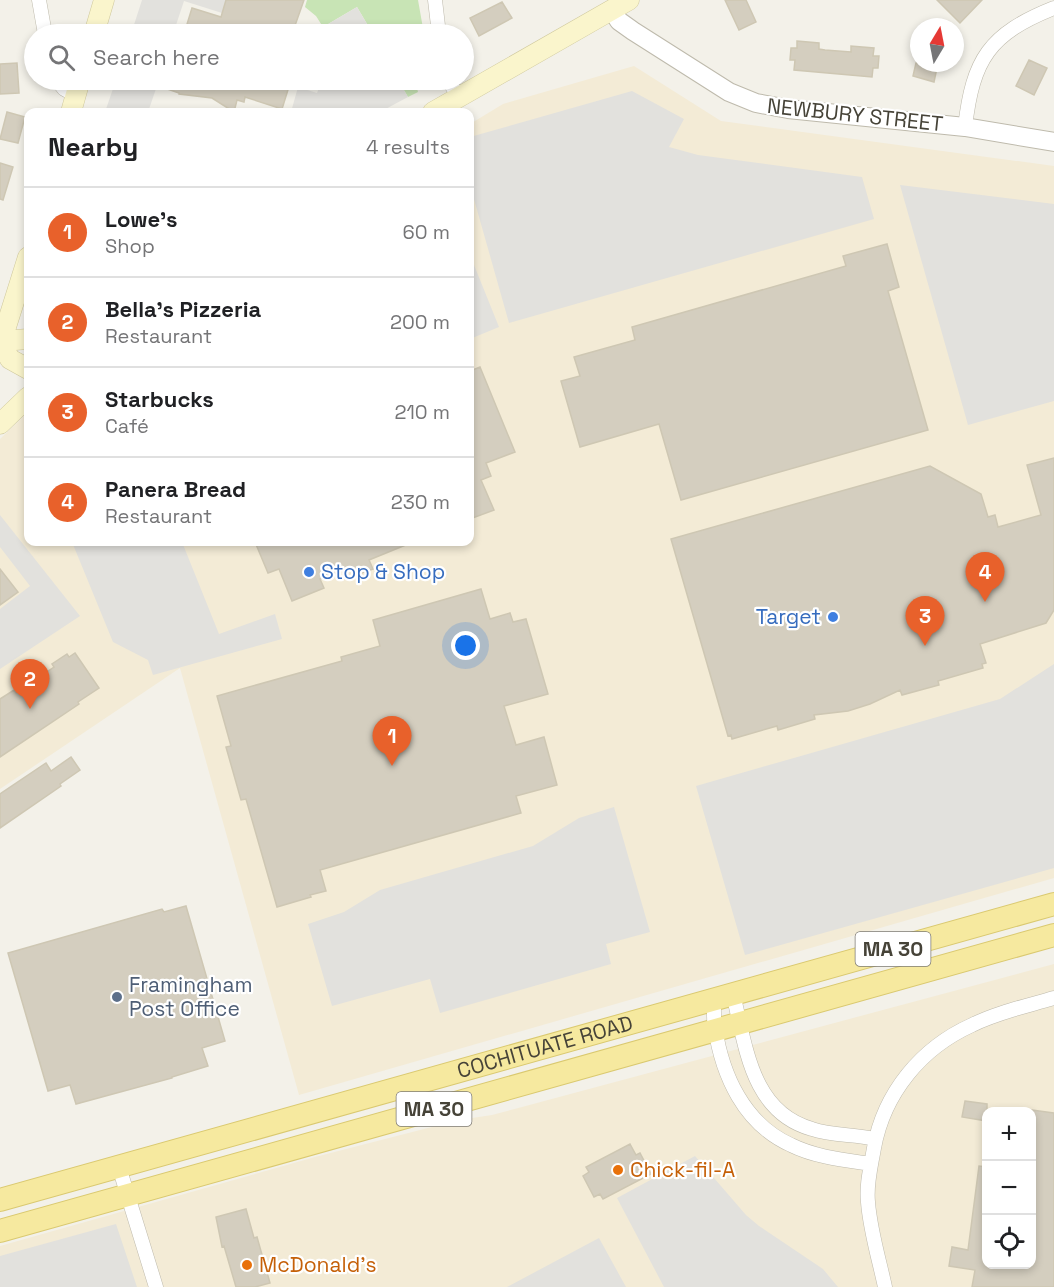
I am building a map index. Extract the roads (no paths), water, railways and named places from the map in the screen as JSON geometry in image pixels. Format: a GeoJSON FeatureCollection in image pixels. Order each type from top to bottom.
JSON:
{"type":"FeatureCollection","features":[{"type":"Feature","properties":{"kind":"main road"},"geometry":{"type":"LineString","coordinates":[[97,24],[104,0]]}},
{"type":"Feature","properties":{"kind":"main road"},"geometry":{"type":"LineString","coordinates":[[474,88],[629,0]]}},
{"type":"Feature","properties":{"kind":"main road"},"geometry":{"type":"LineString","coordinates":[[71,108],[77,90]]}},
{"type":"Feature","properties":{"kind":"main road"},"geometry":{"type":"LineString","coordinates":[[440,108],[471,90]]}},
{"type":"Feature","properties":{"kind":"main road"},"geometry":{"type":"LineString","coordinates":[[0,345],[24,270]]}},
{"type":"Feature","properties":{"kind":"main road"},"geometry":{"type":"LineString","coordinates":[[0,345],[24,339]]}},
{"type":"Feature","properties":{"kind":"main road"},"geometry":{"type":"LineString","coordinates":[[0,345],[10,360],[24,367]]}},
{"type":"Feature","properties":{"kind":"main road"},"geometry":{"type":"LineString","coordinates":[[0,424],[24,401]]}},
{"type":"Feature","properties":{"kind":"main road","name":"COCHITUATE ROAD"},"geometry":{"type":"LineString","coordinates":[[0,1200],[1054,904]]}},
{"type":"Feature","properties":{"kind":"main road","name":"COCHITUATE ROAD"},"geometry":{"type":"LineString","coordinates":[[0,1231],[1054,935]]}},
{"type":"Feature","properties":{"kind":"street"},"geometry":{"type":"LineString","coordinates":[[39,0],[43,24]]}},
{"type":"Feature","properties":{"kind":"street"},"geometry":{"type":"LineString","coordinates":[[435,0],[439,24]]}},
{"type":"Feature","properties":{"kind":"street"},"geometry":{"type":"LineString","coordinates":[[965,127],[973,80],[979,64],[988,51],[1014,28],[1054,8]]}},
{"type":"Feature","properties":{"kind":"street","name":"NEWBURY STREET"},"geometry":{"type":"LineString","coordinates":[[612,10],[619,21],[719,86],[747,100],[788,109],[965,127],[1054,142]]}},
{"type":"Feature","properties":{"kind":"street"},"geometry":{"type":"LineString","coordinates":[[66,90],[73,94],[71,108]]}},
{"type":"Feature","properties":{"kind":"street"},"geometry":{"type":"LineString","coordinates":[[454,90],[459,97]]}},
{"type":"Feature","properties":{"kind":"street"},"geometry":{"type":"LineString","coordinates":[[723,997],[740,1024],[757,1084],[780,1112],[813,1130],[876,1139]]}},
{"type":"Feature","properties":{"kind":"street"},"geometry":{"type":"LineString","coordinates":[[723,997],[715,1030],[723,1060],[743,1106],[764,1128],[782,1141],[803,1150],[871,1164]]}},
{"type":"Feature","properties":{"kind":"street"},"geometry":{"type":"LineString","coordinates":[[885,1287],[868,1205],[871,1164],[876,1139],[883,1114],[893,1095],[910,1071],[934,1047],[972,1024],[1054,998]]}},
{"type":"Feature","properties":{"kind":"street"},"geometry":{"type":"LineString","coordinates":[[119,1167],[156,1287]]}},
{"type":"Feature","properties":{"kind":"place","name":"Stop & Shop"},"geometry":{"type":"Point","coordinates":[309,572]}},
{"type":"Feature","properties":{"kind":"place","name":"Panera Bread"},"geometry":{"type":"Point","coordinates":[985,602]}},
{"type":"Feature","properties":{"kind":"place","name":"Target"},"geometry":{"type":"Point","coordinates":[833,617]}},
{"type":"Feature","properties":{"kind":"place","name":"Starbucks"},"geometry":{"type":"Point","coordinates":[925,646]}},
{"type":"Feature","properties":{"kind":"place","name":"Bella's Pizzeria"},"geometry":{"type":"Point","coordinates":[30,709]}},
{"type":"Feature","properties":{"kind":"place","name":"Lowe's"},"geometry":{"type":"Point","coordinates":[392,766]}},
{"type":"Feature","properties":{"kind":"place","name":"Framingham Post Office"},"geometry":{"type":"Point","coordinates":[117,997]}},
{"type":"Feature","properties":{"kind":"place","name":"Chick-fil-A"},"geometry":{"type":"Point","coordinates":[618,1170]}},
{"type":"Feature","properties":{"kind":"place","name":"McDonald's"},"geometry":{"type":"Point","coordinates":[247,1265]}}]}
